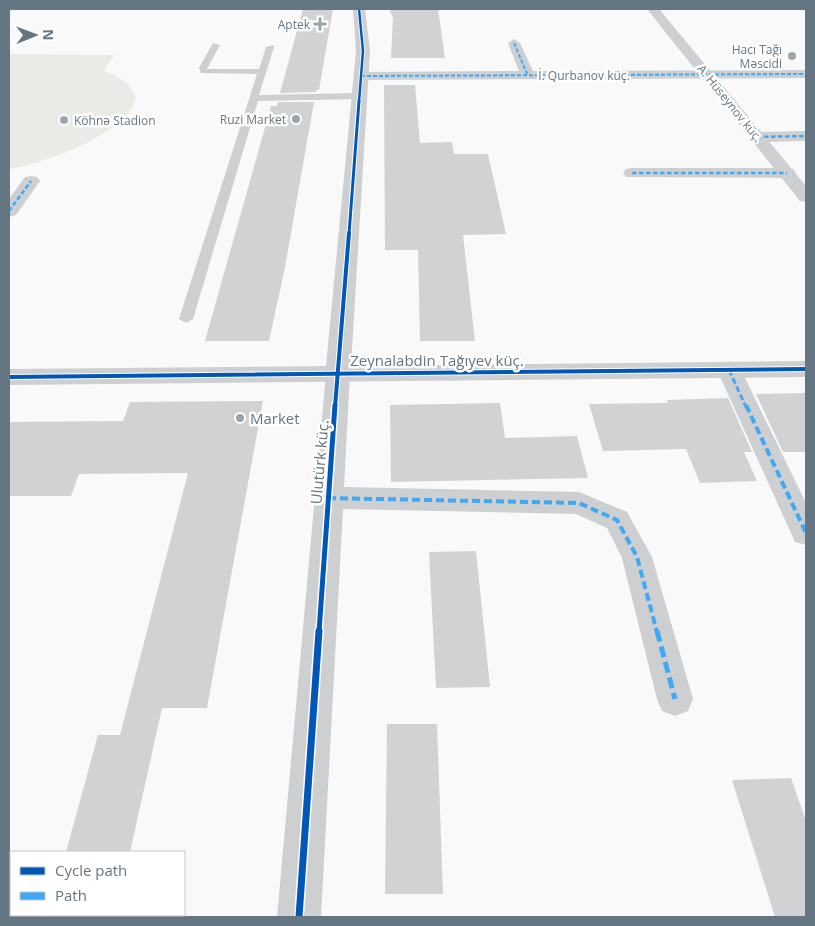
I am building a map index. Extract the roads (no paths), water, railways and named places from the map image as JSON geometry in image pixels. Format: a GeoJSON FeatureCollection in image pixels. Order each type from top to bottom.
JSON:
{"type":"FeatureCollection","features":[{"type":"Feature","properties":{"kind":"street","name":"Ulutürk küç."},"geometry":{"type":"LineString","coordinates":[[298,917],[328,498],[360,96],[363,51],[359,9]]}},
{"type":"Feature","properties":{"kind":"street","name":"A. Hüseynov küç."},"geometry":{"type":"LineString","coordinates":[[653,9],[806,197]]}},
{"type":"Feature","properties":{"kind":"street"},"geometry":{"type":"LineString","coordinates":[[514,43],[528,76]]}},
{"type":"Feature","properties":{"kind":"street","name":"İ. Qurbanov küç."},"geometry":{"type":"LineString","coordinates":[[361,76],[806,74]]}},
{"type":"Feature","properties":{"kind":"street"},"geometry":{"type":"LineString","coordinates":[[757,136],[806,136]]}},
{"type":"Feature","properties":{"kind":"street"},"geometry":{"type":"LineString","coordinates":[[632,174],[787,173]]}},
{"type":"Feature","properties":{"kind":"street"},"geometry":{"type":"LineString","coordinates":[[9,211],[32,182]]}},
{"type":"Feature","properties":{"kind":"street","name":"Zeynalabdin Tağıyev küç."},"geometry":{"type":"LineString","coordinates":[[9,377],[806,369]]}},
{"type":"Feature","properties":{"kind":"street"},"geometry":{"type":"LineString","coordinates":[[729,370],[806,533]]}},
{"type":"Feature","properties":{"kind":"street"},"geometry":{"type":"LineString","coordinates":[[328,498],[579,503],[618,520],[637,556],[675,699]]}},
{"type":"Feature","properties":{"kind":"lane"},"geometry":{"type":"LineString","coordinates":[[216,45],[203,68],[204,71],[262,72]]}},
{"type":"Feature","properties":{"kind":"lane"},"geometry":{"type":"LineString","coordinates":[[186,319],[270,47]]}},
{"type":"Feature","properties":{"kind":"lane"},"geometry":{"type":"LineString","coordinates":[[253,98],[360,96]]}},
{"type":"Feature","properties":{"kind":"place","name":"Aptek"},"geometry":{"type":"Point","coordinates":[320,24]}},
{"type":"Feature","properties":{"kind":"place","name":"Hacı Tağı Məscidi"},"geometry":{"type":"Point","coordinates":[792,56]}},
{"type":"Feature","properties":{"kind":"place","name":"Ruzi Market"},"geometry":{"type":"Point","coordinates":[296,119]}},
{"type":"Feature","properties":{"kind":"place","name":"Köhnə Stadion"},"geometry":{"type":"Point","coordinates":[64,120]}},
{"type":"Feature","properties":{"kind":"place","name":"Market"},"geometry":{"type":"Point","coordinates":[240,418]}}]}
